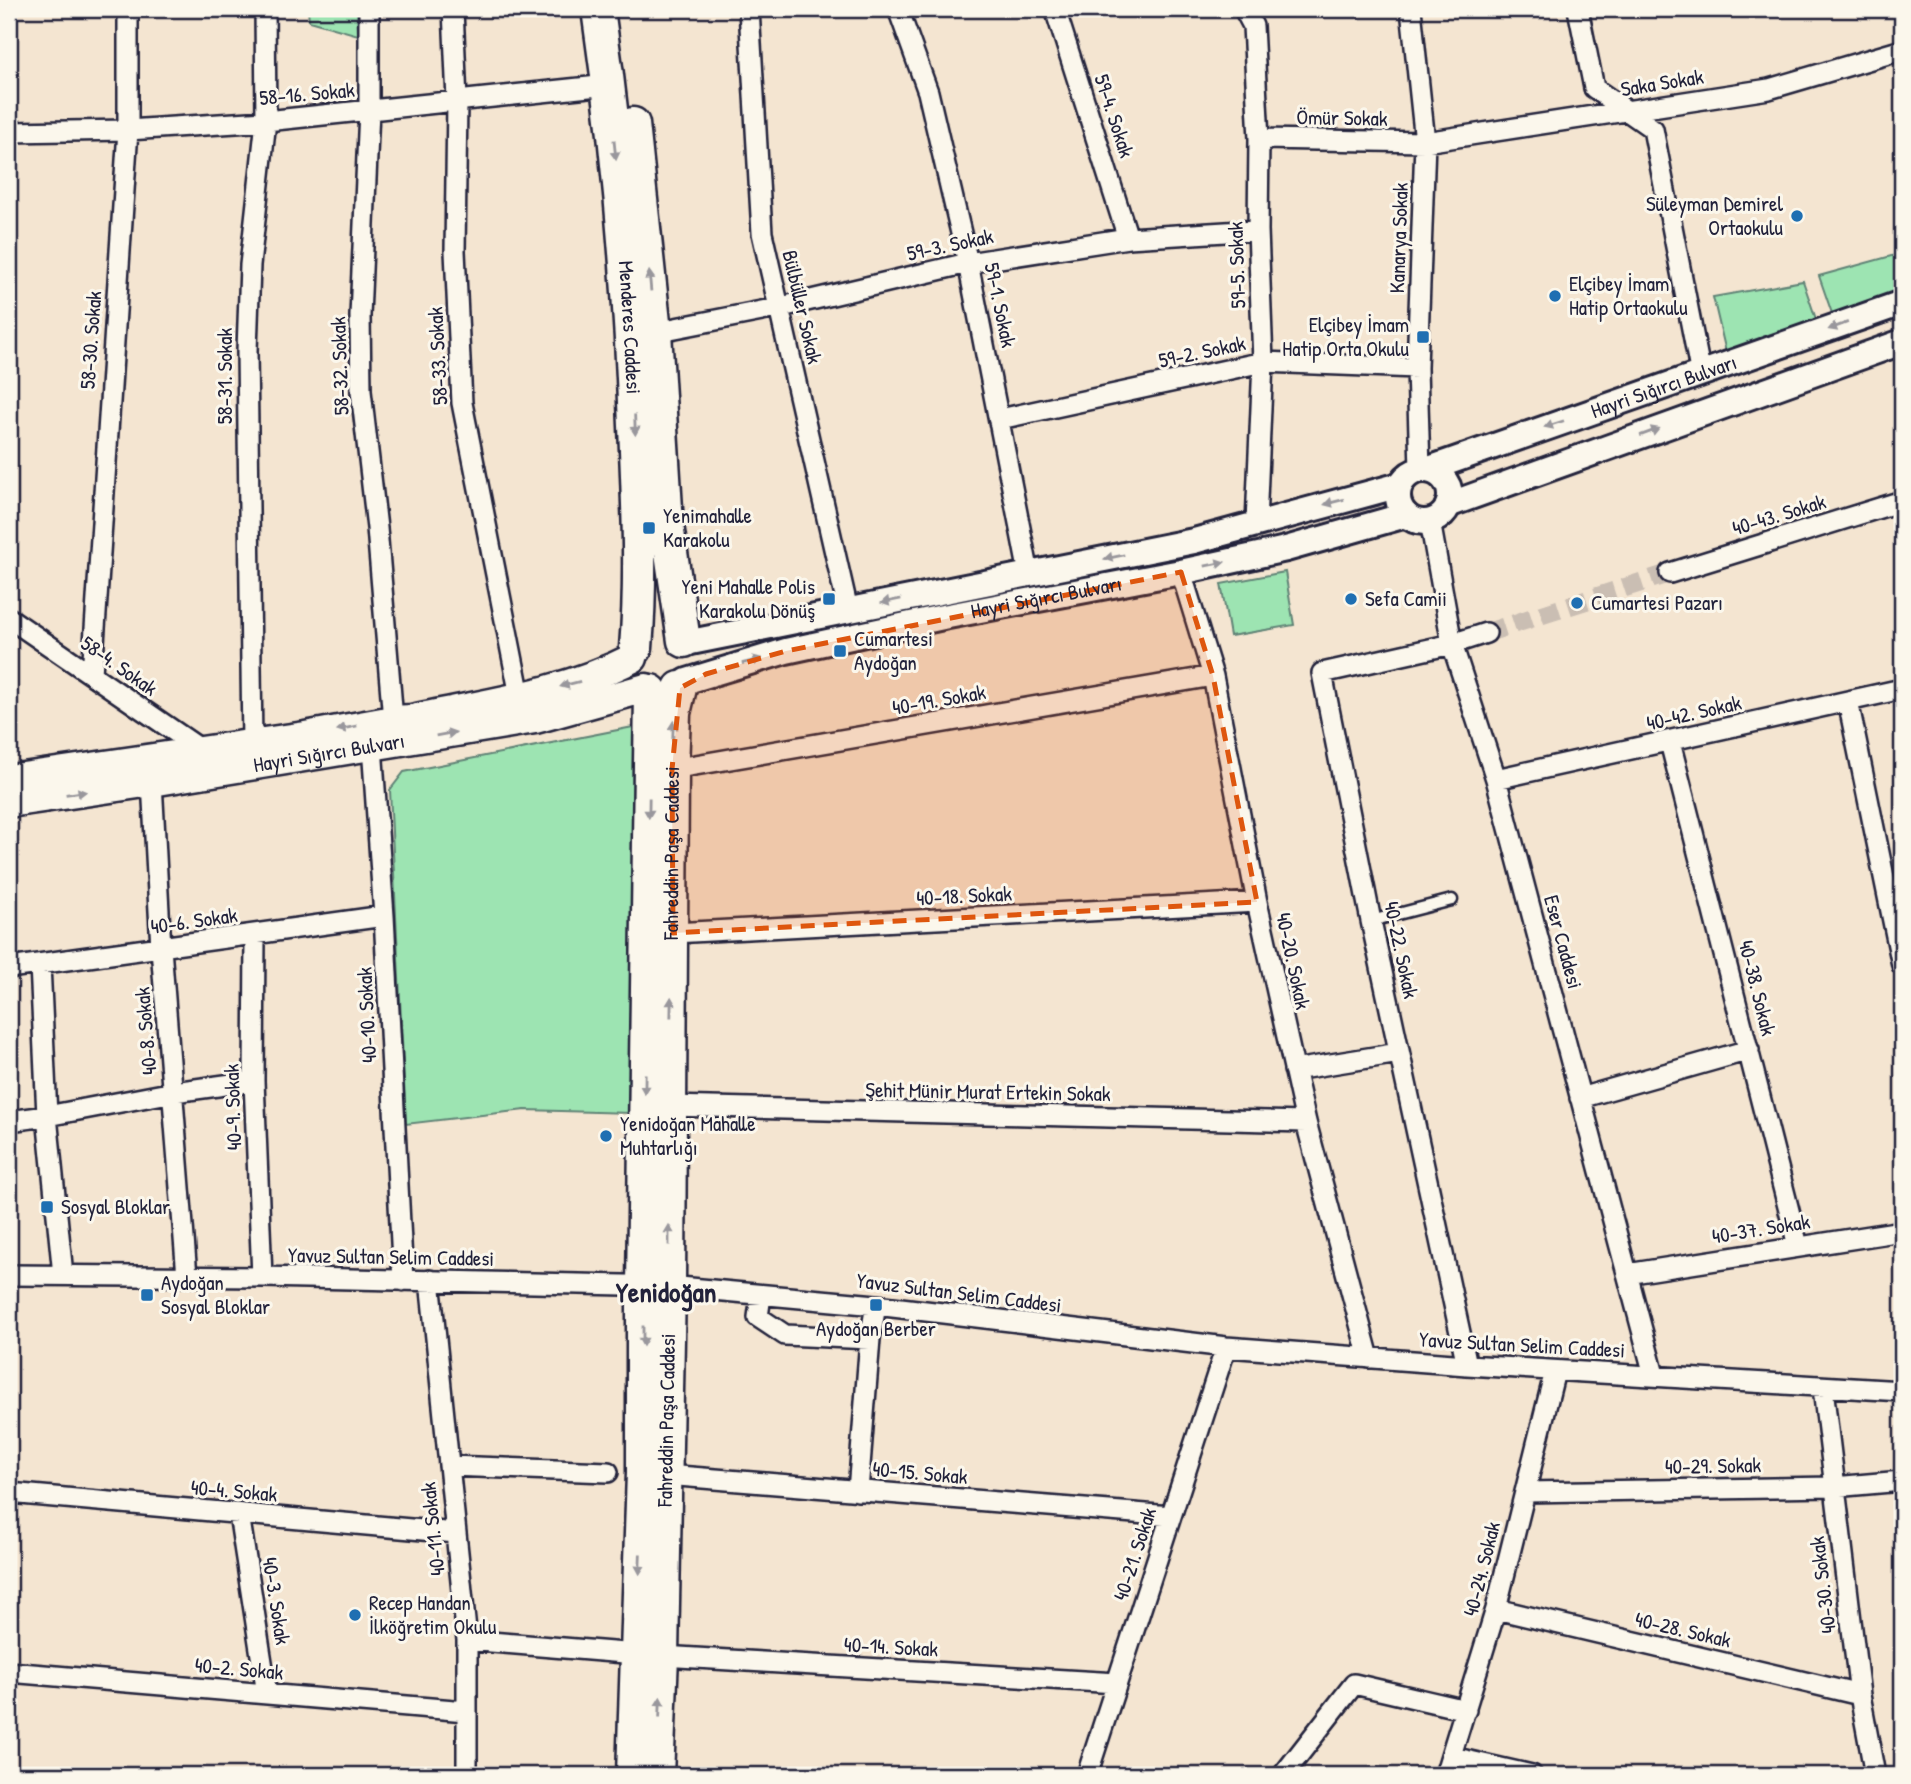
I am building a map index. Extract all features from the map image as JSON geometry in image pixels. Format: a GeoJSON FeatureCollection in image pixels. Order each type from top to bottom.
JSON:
{"type":"FeatureCollection","features":[{"type":"Feature","properties":{"kind":"main road","name":"Menderes Caddesi"},"geometry":{"type":"LineString","coordinates":[[598,9],[631,325],[640,596],[634,653]]}},
{"type":"Feature","properties":{"kind":"main road","name":"Menderes Caddesi"},"geometry":{"type":"LineString","coordinates":[[619,9],[655,332],[667,525],[685,642]]}},
{"type":"Feature","properties":{"kind":"main road"},"geometry":{"type":"LineString","coordinates":[[663,632],[671,633],[685,642],[693,656],[694,665],[666,687],[636,677],[634,653],[647,637],[663,632]]}},
{"type":"Feature","properties":{"kind":"main road","name":"Hayri Sığırcı Bulvarı"},"geometry":{"type":"LineString","coordinates":[[9,779],[412,719],[520,696],[597,675],[634,653]]}},
{"type":"Feature","properties":{"kind":"main road","name":"Hayri Sığırcı Bulvarı"},"geometry":{"type":"LineString","coordinates":[[9,803],[534,719],[666,687]]}},
{"type":"Feature","properties":{"kind":"main road","name":"Fahreddin Paşa Caddesi"},"geometry":{"type":"LineString","coordinates":[[657,1775],[643,1472],[669,1106],[674,713],[666,687]]}},
{"type":"Feature","properties":{"kind":"main road","name":"Fahreddin Paşa Caddesi"},"geometry":{"type":"LineString","coordinates":[[633,1775],[650,1655],[666,1475],[656,1286],[666,687]]}},
{"type":"Feature","properties":{"kind":"street","name":"58-30. Sokak"},"geometry":{"type":"LineString","coordinates":[[92,674],[128,130],[128,9]]}},
{"type":"Feature","properties":{"kind":"street","name":"58-31. Sokak"},"geometry":{"type":"LineString","coordinates":[[252,744],[247,351],[250,265],[266,121],[265,9]]}},
{"type":"Feature","properties":{"kind":"street","name":"58-32. Sokak"},"geometry":{"type":"LineString","coordinates":[[369,9],[369,110],[360,316],[361,391],[377,528],[393,720]]}},
{"type":"Feature","properties":{"kind":"street","name":"58-33. Sokak"},"geometry":{"type":"LineString","coordinates":[[453,9],[457,101],[455,251],[462,402],[520,696]]}},
{"type":"Feature","properties":{"kind":"street","name":"Bülbüller Sokak"},"geometry":{"type":"LineString","coordinates":[[749,9],[762,233],[848,610]]}},
{"type":"Feature","properties":{"kind":"street","name":"59-1. Sokak"},"geometry":{"type":"LineString","coordinates":[[898,9],[928,92],[968,263],[1029,574]]}},
{"type":"Feature","properties":{"kind":"street","name":"59-4. Sokak"},"geometry":{"type":"LineString","coordinates":[[1055,9],[1128,238]]}},
{"type":"Feature","properties":{"kind":"street","name":"Kanarya Sokak"},"geometry":{"type":"LineString","coordinates":[[1411,9],[1425,142],[1417,368],[1423,470]]}},
{"type":"Feature","properties":{"kind":"street"},"geometry":{"type":"LineString","coordinates":[[1578,9],[1594,88],[1653,129],[1701,375]]}},
{"type":"Feature","properties":{"kind":"street","name":"59-5. Sokak"},"geometry":{"type":"LineString","coordinates":[[1252,14],[1259,139],[1258,230],[1263,362],[1256,523]]}},
{"type":"Feature","properties":{"kind":"street","name":"Saka Sokak"},"geometry":{"type":"LineString","coordinates":[[1425,142],[1769,89],[1902,50]]}},
{"type":"Feature","properties":{"kind":"street","name":"58-16. Sokak"},"geometry":{"type":"LineString","coordinates":[[9,132],[128,130],[266,121],[608,85]]}},
{"type":"Feature","properties":{"kind":"street","name":"Ömür Sokak"},"geometry":{"type":"LineString","coordinates":[[1259,139],[1425,142]]}},
{"type":"Feature","properties":{"kind":"street","name":"59-3. Sokak"},"geometry":{"type":"LineString","coordinates":[[655,332],[777,308],[968,263],[1128,238],[1258,230]]}},
{"type":"Feature","properties":{"kind":"street","name":"Hayri Sığırcı Bulvarı"},"geometry":{"type":"LineString","coordinates":[[1423,470],[1902,303]]}},
{"type":"Feature","properties":{"kind":"street","name":"Hayri Sığırcı Bulvarı"},"geometry":{"type":"LineString","coordinates":[[1439,513],[1902,342]]}},
{"type":"Feature","properties":{"kind":"street","name":"59-2. Sokak"},"geometry":{"type":"LineString","coordinates":[[1000,419],[1263,362],[1417,368]]}},
{"type":"Feature","properties":{"kind":"street"},"geometry":{"type":"LineString","coordinates":[[1423,470],[1437,474],[1445,482],[1449,493],[1439,513],[1420,521],[1406,515],[1398,499],[1400,485],[1407,476],[1423,470]]}},
{"type":"Feature","properties":{"kind":"street","name":"Hayri Sığırcı Bulvarı"},"geometry":{"type":"LineString","coordinates":[[685,642],[1194,541],[1400,485]]}},
{"type":"Feature","properties":{"kind":"street","name":"40-43. Sokak"},"geometry":{"type":"LineString","coordinates":[[1670,573],[1902,501]]}},
{"type":"Feature","properties":{"kind":"street","name":"Eser Caddesi"},"geometry":{"type":"LineString","coordinates":[[1439,513],[1452,644],[1496,779],[1654,1375]]}},
{"type":"Feature","properties":{"kind":"street","name":"Hayri Sığırcı Bulvarı"},"geometry":{"type":"LineString","coordinates":[[666,687],[786,651],[841,638],[1181,572],[1286,549],[1406,515]]}},
{"type":"Feature","properties":{"kind":"street","name":"40-20. Sokak"},"geometry":{"type":"LineString","coordinates":[[1181,572],[1213,676],[1257,902],[1294,1070],[1369,1358]]}},
{"type":"Feature","properties":{"kind":"street","name":"58-4. Sokak"},"geometry":{"type":"LineString","coordinates":[[9,618],[203,751]]}},
{"type":"Feature","properties":{"kind":"street"},"geometry":{"type":"LineString","coordinates":[[1452,644],[1486,633]]}},
{"type":"Feature","properties":{"kind":"street","name":"40-22. Sokak"},"geometry":{"type":"LineString","coordinates":[[1452,644],[1322,673],[1371,921],[1466,1365]]}},
{"type":"Feature","properties":{"kind":"street","name":"40-19. Sokak"},"geometry":{"type":"LineString","coordinates":[[672,769],[1213,676]]}},
{"type":"Feature","properties":{"kind":"street","name":"40-42. Sokak"},"geometry":{"type":"LineString","coordinates":[[1496,779],[1902,689]]}},
{"type":"Feature","properties":{"kind":"street"},"geometry":{"type":"LineString","coordinates":[[1848,701],[1893,876],[1902,965]]}},
{"type":"Feature","properties":{"kind":"street","name":"40-38. Sokak"},"geometry":{"type":"LineString","coordinates":[[1670,742],[1798,1246]]}},
{"type":"Feature","properties":{"kind":"street","name":"40-10. Sokak"},"geometry":{"type":"LineString","coordinates":[[372,746],[384,916],[403,1281]]}},
{"type":"Feature","properties":{"kind":"street","name":"40-8. Sokak"},"geometry":{"type":"LineString","coordinates":[[152,782],[161,948],[187,1276]]}},
{"type":"Feature","properties":{"kind":"street","name":"40-18. Sokak"},"geometry":{"type":"LineString","coordinates":[[673,933],[1257,902]]}},
{"type":"Feature","properties":{"kind":"street","name":"40-6. Sokak"},"geometry":{"type":"LineString","coordinates":[[9,968],[384,916]]}},
{"type":"Feature","properties":{"kind":"street","name":"40-9. Sokak"},"geometry":{"type":"LineString","coordinates":[[255,936],[254,1081],[262,1277]]}},
{"type":"Feature","properties":{"kind":"street"},"geometry":{"type":"LineString","coordinates":[[40,964],[47,1116],[63,1275]]}},
{"type":"Feature","properties":{"kind":"street"},"geometry":{"type":"LineString","coordinates":[[1580,1098],[1749,1050]]}},
{"type":"Feature","properties":{"kind":"street"},"geometry":{"type":"LineString","coordinates":[[1294,1070],[1399,1053]]}},
{"type":"Feature","properties":{"kind":"street"},"geometry":{"type":"LineString","coordinates":[[9,1121],[254,1081]]}},
{"type":"Feature","properties":{"kind":"street","name":"Şehit Münir Murat Ertekin Sokak"},"geometry":{"type":"LineString","coordinates":[[669,1106],[1306,1122]]}},
{"type":"Feature","properties":{"kind":"street","name":"40-37. Sokak"},"geometry":{"type":"LineString","coordinates":[[1627,1274],[1902,1231]]}},
{"type":"Feature","properties":{"kind":"street","name":"Yavuz Sultan Selim Caddesi"},"geometry":{"type":"LineString","coordinates":[[9,1275],[262,1277],[656,1286],[876,1305],[1226,1347],[1555,1371],[1902,1391]]}},
{"type":"Feature","properties":{"kind":"street","name":"40-11. Sokak"},"geometry":{"type":"LineString","coordinates":[[430,1280],[467,1640],[467,1775]]}},
{"type":"Feature","properties":{"kind":"street"},"geometry":{"type":"LineString","coordinates":[[761,1295],[758,1317],[785,1335],[870,1339]]}},
{"type":"Feature","properties":{"kind":"street"},"geometry":{"type":"LineString","coordinates":[[858,1490],[870,1339],[876,1305]]}},
{"type":"Feature","properties":{"kind":"street","name":"40-21. Sokak"},"geometry":{"type":"LineString","coordinates":[[1087,1775],[1226,1347]]}},
{"type":"Feature","properties":{"kind":"street","name":"40-24. Sokak"},"geometry":{"type":"LineString","coordinates":[[1449,1766],[1496,1609],[1555,1371]]}},
{"type":"Feature","properties":{"kind":"street","name":"40-30. Sokak"},"geometry":{"type":"LineString","coordinates":[[1824,1388],[1860,1696],[1875,1775]]}},
{"type":"Feature","properties":{"kind":"street"},"geometry":{"type":"LineString","coordinates":[[449,1466],[608,1472]]}},
{"type":"Feature","properties":{"kind":"street","name":"40-15. Sokak"},"geometry":{"type":"LineString","coordinates":[[666,1475],[1171,1516]]}},
{"type":"Feature","properties":{"kind":"street","name":"40-29. Sokak"},"geometry":{"type":"LineString","coordinates":[[1525,1492],[1834,1487],[1902,1481]]}},
{"type":"Feature","properties":{"kind":"street","name":"40-4. Sokak"},"geometry":{"type":"LineString","coordinates":[[9,1493],[456,1533]]}},
{"type":"Feature","properties":{"kind":"street","name":"40-3. Sokak"},"geometry":{"type":"LineString","coordinates":[[239,1514],[267,1694]]}},
{"type":"Feature","properties":{"kind":"street","name":"40-28. Sokak"},"geometry":{"type":"LineString","coordinates":[[1496,1609],[1860,1696]]}},
{"type":"Feature","properties":{"kind":"street","name":"40-14. Sokak"},"geometry":{"type":"LineString","coordinates":[[467,1640],[650,1655],[1117,1683]]}},
{"type":"Feature","properties":{"kind":"street","name":"40-2. Sokak"},"geometry":{"type":"LineString","coordinates":[[9,1672],[466,1711]]}},
{"type":"Feature","properties":{"kind":"street"},"geometry":{"type":"LineString","coordinates":[[1283,1775],[1354,1684],[1466,1710]]}},
{"type":"Feature","properties":{"kind":"street"},"geometry":{"type":"LineString","coordinates":[[1449,1766],[1532,1775]]}},
{"type":"Feature","properties":{"kind":"lane"},"geometry":{"type":"LineString","coordinates":[[1371,921],[1452,900]]}},
{"type":"Feature","properties":{"kind":"highlighted area"},"geometry":{"type":"Polygon","coordinates":[[[1181,572],[1213,676],[1257,902],[673,933],[672,769],[680,688],[706,674],[786,651],[1181,572]]]}},
{"type":"Feature","properties":{"kind":"green space"},"geometry":{"type":"Polygon","coordinates":[[[308,9],[357,9],[358,35],[309,21],[308,9]]]}},
{"type":"Feature","properties":{"kind":"green space"},"geometry":{"type":"Polygon","coordinates":[[[1902,253],[1902,300],[1836,325],[1819,276],[1902,253]]]}},
{"type":"Feature","properties":{"kind":"green space"},"geometry":{"type":"Polygon","coordinates":[[[1803,281],[1820,331],[1729,365],[1713,297],[1803,281]]]}},
{"type":"Feature","properties":{"kind":"green space"},"geometry":{"type":"Polygon","coordinates":[[[1285,572],[1294,625],[1230,636],[1221,584],[1285,572]]]}},
{"type":"Feature","properties":{"kind":"green space"},"geometry":{"type":"Polygon","coordinates":[[[633,727],[631,1113],[525,1110],[406,1124],[390,790],[404,772],[633,727]]]}},
{"type":"Feature","properties":{"kind":"tunnel"},"geometry":{"type":"LineString","coordinates":[[1486,633],[1670,573]]}},
{"type":"Feature","properties":{"kind":"place","name":"Süleyman Demirel Ortaokulu"},"geometry":{"type":"Point","coordinates":[1797,216]}},
{"type":"Feature","properties":{"kind":"place","name":"Elçibey İmam Hatip Ortaokulu"},"geometry":{"type":"Point","coordinates":[1555,296]}},
{"type":"Feature","properties":{"kind":"place","name":"Elçibey İmam Hatip Orta Okulu"},"geometry":{"type":"Point","coordinates":[1423,337]}},
{"type":"Feature","properties":{"kind":"place","name":"Yenimahalle Karakolu"},"geometry":{"type":"Point","coordinates":[649,528]}},
{"type":"Feature","properties":{"kind":"place","name":"Yeni Mahalle Polis Karakolu Dönüş"},"geometry":{"type":"Point","coordinates":[829,599]}},
{"type":"Feature","properties":{"kind":"place","name":"Sefa Camii"},"geometry":{"type":"Point","coordinates":[1351,599]}},
{"type":"Feature","properties":{"kind":"place","name":"Cumartesi Pazarı"},"geometry":{"type":"Point","coordinates":[1577,603]}},
{"type":"Feature","properties":{"kind":"place","name":"Cumartesi Aydoğan"},"geometry":{"type":"Point","coordinates":[840,651]}},
{"type":"Feature","properties":{"kind":"place","name":"Yenidoğan Mahalle Muhtarlığı"},"geometry":{"type":"Point","coordinates":[606,1136]}},
{"type":"Feature","properties":{"kind":"place","name":"Sosyal Bloklar"},"geometry":{"type":"Point","coordinates":[47,1207]}},
{"type":"Feature","properties":{"kind":"place","name":"Aydoğan Sosyal Bloklar"},"geometry":{"type":"Point","coordinates":[147,1295]}},
{"type":"Feature","properties":{"kind":"place","name":"Aydoğan Berber"},"geometry":{"type":"Point","coordinates":[876,1305]}},
{"type":"Feature","properties":{"kind":"place","name":"Recep Handan İlköğretim Okulu"},"geometry":{"type":"Point","coordinates":[355,1615]}},
{"type":"Feature","properties":{"kind":"district","name":"Yenidoğan"},"geometry":{"type":"Point","coordinates":[666,1292]}}]}
